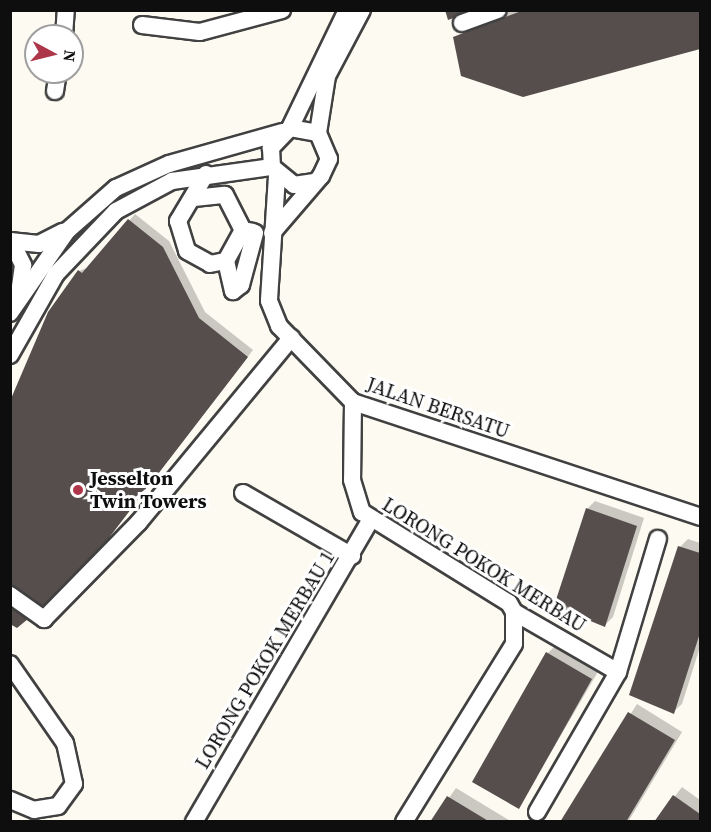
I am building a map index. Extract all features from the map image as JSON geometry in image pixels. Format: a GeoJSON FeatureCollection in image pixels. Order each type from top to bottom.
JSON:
{"type":"FeatureCollection","features":[{"type":"Feature","properties":{"kind":"street"},"geometry":{"type":"LineString","coordinates":[[142,25],[200,32],[282,10]]}},
{"type":"Feature","properties":{"kind":"street"},"geometry":{"type":"LineString","coordinates":[[275,172],[271,148],[286,130],[347,10]]}},
{"type":"Feature","properties":{"kind":"street"},"geometry":{"type":"LineString","coordinates":[[249,231],[272,233],[329,159],[318,133],[327,76],[362,10]]}},
{"type":"Feature","properties":{"kind":"street"},"geometry":{"type":"LineString","coordinates":[[462,23],[498,10]]}},
{"type":"Feature","properties":{"kind":"street"},"geometry":{"type":"LineString","coordinates":[[55,91],[56,84]]}},
{"type":"Feature","properties":{"kind":"street"},"geometry":{"type":"LineString","coordinates":[[10,313],[19,295],[67,231],[116,188],[169,164],[286,130],[318,133]]}},
{"type":"Feature","properties":{"kind":"street"},"geometry":{"type":"LineString","coordinates":[[10,355],[56,274],[88,235],[140,194],[206,174],[275,172],[294,185],[313,182]]}},
{"type":"Feature","properties":{"kind":"street","name":"JALAN BERSATU"},"geometry":{"type":"LineString","coordinates":[[275,172],[269,301],[291,338],[353,402],[700,517]]}},
{"type":"Feature","properties":{"kind":"street"},"geometry":{"type":"LineString","coordinates":[[206,174],[194,198],[178,221],[187,251],[210,264],[226,261],[249,231]]}},
{"type":"Feature","properties":{"kind":"street"},"geometry":{"type":"LineString","coordinates":[[194,198],[225,195],[249,231],[237,291],[230,286],[226,261]]}},
{"type":"Feature","properties":{"kind":"street"},"geometry":{"type":"LineString","coordinates":[[19,295],[23,265],[10,241],[39,244],[67,231]]}},
{"type":"Feature","properties":{"kind":"street"},"geometry":{"type":"LineString","coordinates":[[10,595],[44,619],[139,522],[291,338]]}},
{"type":"Feature","properties":{"kind":"street","name":"LORONG POKOK MERBAU"},"geometry":{"type":"LineString","coordinates":[[353,402],[352,480],[356,501],[371,519],[509,603],[514,612],[618,672]]}},
{"type":"Feature","properties":{"kind":"street"},"geometry":{"type":"LineString","coordinates":[[243,493],[352,556]]}},
{"type":"Feature","properties":{"kind":"street","name":"LORONG POKOK MERBAU 1"},"geometry":{"type":"LineString","coordinates":[[194,822],[352,556],[371,519]]}},
{"type":"Feature","properties":{"kind":"street"},"geometry":{"type":"LineString","coordinates":[[537,812],[618,672],[658,539]]}},
{"type":"Feature","properties":{"kind":"street"},"geometry":{"type":"LineString","coordinates":[[404,822],[514,644],[514,612]]}},
{"type":"Feature","properties":{"kind":"street"},"geometry":{"type":"LineString","coordinates":[[10,664],[65,743],[74,783],[58,806],[34,810],[10,800]]}},
{"type":"Feature","properties":{"kind":"building"},"geometry":{"type":"Polygon","coordinates":[[[445,10],[473,10],[473,11],[448,20],[445,10]]]}},
{"type":"Feature","properties":{"kind":"building"},"geometry":{"type":"Polygon","coordinates":[[[524,10],[700,10],[700,49],[523,97],[461,76],[453,37],[524,10]]]}},
{"type":"Feature","properties":{"kind":"building","name":"Jesselton Twin Towers"},"geometry":{"type":"Polygon","coordinates":[[[128,219],[163,247],[199,318],[248,357],[78,578],[17,628],[10,624],[10,401],[48,312],[78,270],[82,273],[128,219]]]}},
{"type":"Feature","properties":{"kind":"building"},"geometry":{"type":"Polygon","coordinates":[[[586,508],[637,526],[605,627],[554,606],[586,508]]]}},
{"type":"Feature","properties":{"kind":"building"},"geometry":{"type":"Polygon","coordinates":[[[678,546],[700,553],[700,633],[674,714],[629,695],[678,546]]]}},
{"type":"Feature","properties":{"kind":"building"},"geometry":{"type":"Polygon","coordinates":[[[546,652],[592,679],[519,809],[472,782],[546,652]]]}},
{"type":"Feature","properties":{"kind":"building"},"geometry":{"type":"Polygon","coordinates":[[[628,712],[675,740],[626,822],[560,822],[628,712]]]}},
{"type":"Feature","properties":{"kind":"building"},"geometry":{"type":"Polygon","coordinates":[[[673,795],[700,814],[700,822],[654,822],[673,795]]]}},
{"type":"Feature","properties":{"kind":"building"},"geometry":{"type":"Polygon","coordinates":[[[447,796],[490,822],[430,822],[447,796]]]}},
{"type":"Feature","properties":{"kind":"place","name":"Jesselton Twin Towers"},"geometry":{"type":"Point","coordinates":[78,490]}}]}
